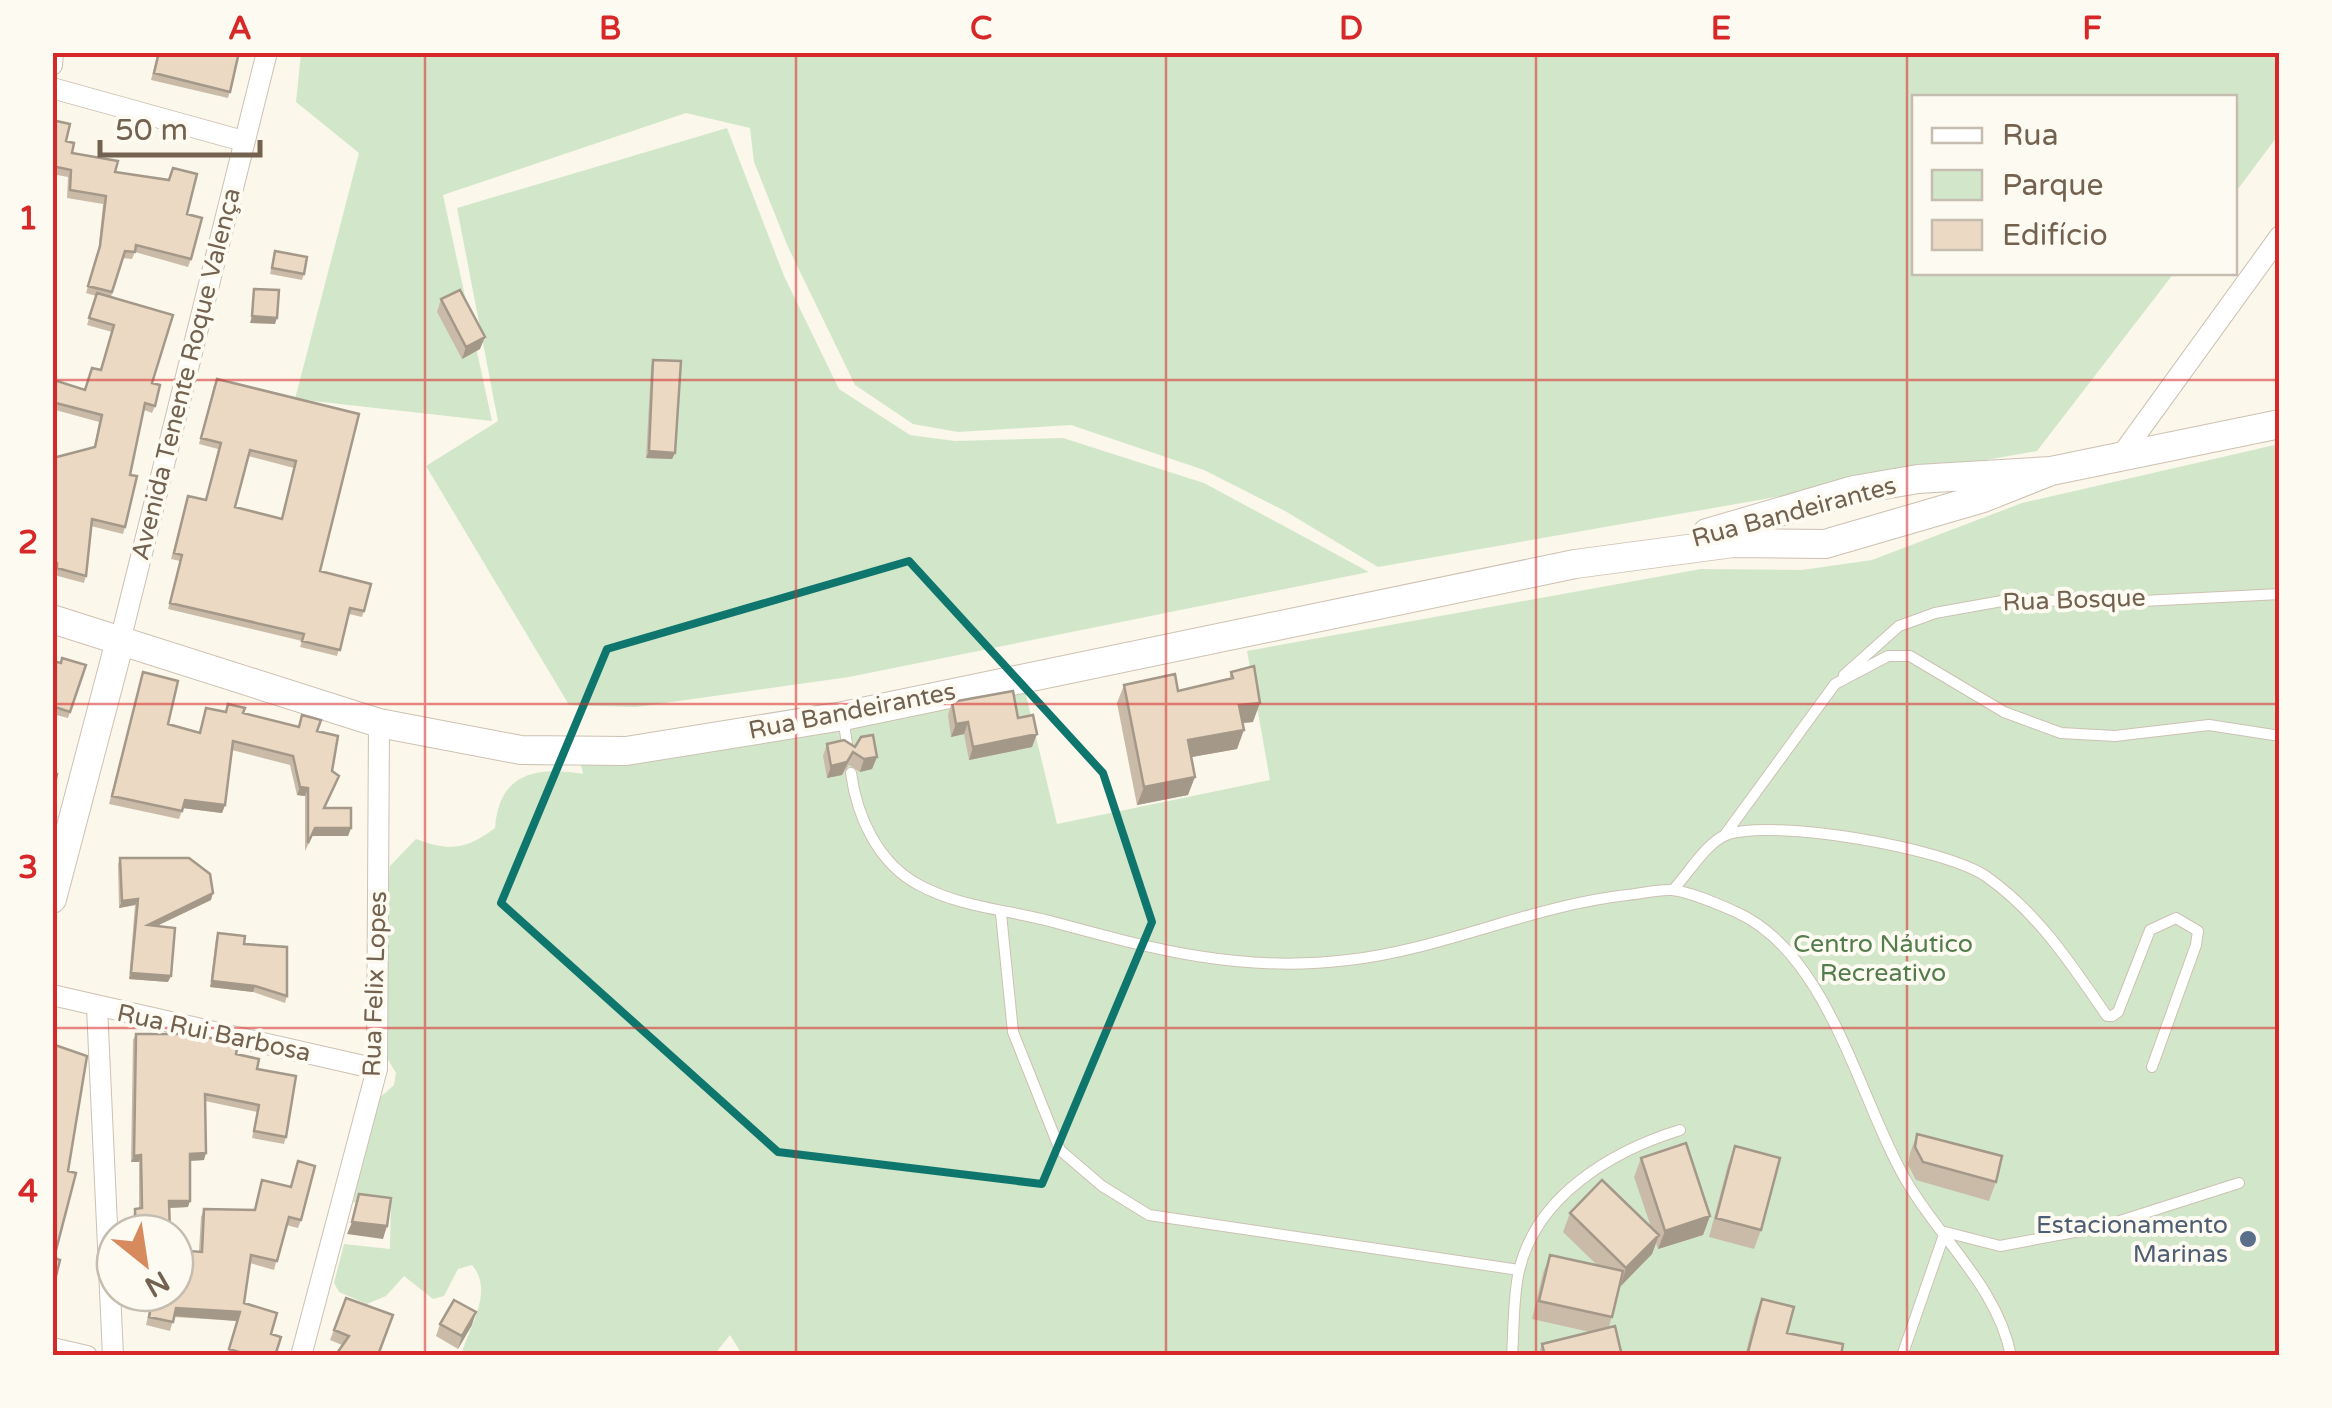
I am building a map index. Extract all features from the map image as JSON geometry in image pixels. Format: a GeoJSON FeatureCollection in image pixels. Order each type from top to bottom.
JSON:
{"type":"FeatureCollection","features":[{"type":"Feature","properties":{"kind":"street"},"geometry":{"type":"LineString","coordinates":[[52,64],[54,52]]}},
{"type":"Feature","properties":{"kind":"street","name":"Avenida Tenente Roque Valença"},"geometry":{"type":"LineString","coordinates":[[121,637],[267,52]]}},
{"type":"Feature","properties":{"kind":"street"},"geometry":{"type":"LineString","coordinates":[[52,88],[244,141]]}},
{"type":"Feature","properties":{"kind":"street"},"geometry":{"type":"LineString","coordinates":[[2120,457],[2280,236]]}},
{"type":"Feature","properties":{"kind":"street","name":"Rua Bandeirantes"},"geometry":{"type":"LineString","coordinates":[[1658,550],[1854,490],[1918,479],[2051,471],[2280,424]]}},
{"type":"Feature","properties":{"kind":"street","name":"Rua Bandeirantes"},"geometry":{"type":"LineString","coordinates":[[52,619],[121,637],[380,723],[521,750],[626,751],[843,716],[1253,627],[1658,550],[1734,543],[1824,544],[1983,498],[2051,471]]}},
{"type":"Feature","properties":{"kind":"street"},"geometry":{"type":"LineString","coordinates":[[52,899],[121,637]]}},
{"type":"Feature","properties":{"kind":"street","name":"Rua Felix Lopes"},"geometry":{"type":"LineString","coordinates":[[301,1356],[377,1069],[380,723]]}},
{"type":"Feature","properties":{"kind":"street","name":"Rua Rui Barbosa"},"geometry":{"type":"LineString","coordinates":[[52,995],[377,1069]]}},
{"type":"Feature","properties":{"kind":"street"},"geometry":{"type":"LineString","coordinates":[[98,1008],[113,1356]]}},
{"type":"Feature","properties":{"kind":"street"},"geometry":{"type":"LineString","coordinates":[[52,1348],[87,1356]]}},
{"type":"Feature","properties":{"kind":"lane","name":"Rua Bosque"},"geometry":{"type":"LineString","coordinates":[[1673,890],[1724,836],[1835,684],[1899,626],[1934,613],[2013,599],[2104,603],[2280,594]]}},
{"type":"Feature","properties":{"kind":"lane","name":"Rua Bosque"},"geometry":{"type":"LineString","coordinates":[[1835,684],[1888,656],[1910,656],[2004,712],[2061,733],[2115,736],[2209,725],[2280,736]]}},
{"type":"Feature","properties":{"kind":"lane"},"geometry":{"type":"LineString","coordinates":[[843,716],[848,751]]}},
{"type":"Feature","properties":{"kind":"lane"},"geometry":{"type":"LineString","coordinates":[[851,773],[854,796],[873,842],[917,884],[1001,914],[1054,922],[1120,943],[1213,960],[1346,960],[1433,945],[1569,901],[1673,890],[1740,914],[1792,956],[1827,1008],[1906,1181],[1945,1232],[2005,1326],[2011,1356]]}},
{"type":"Feature","properties":{"kind":"lane"},"geometry":{"type":"LineString","coordinates":[[1724,836],[1784,828],[1923,851],[1984,874],[2029,911],[2107,1016],[2118,1012],[2150,930],[2176,918],[2198,931],[2196,945],[2152,1067]]}},
{"type":"Feature","properties":{"kind":"lane"},"geometry":{"type":"LineString","coordinates":[[1001,914],[1013,1032],[1060,1150],[1102,1186],[1150,1214],[1518,1270]]}},
{"type":"Feature","properties":{"kind":"lane"},"geometry":{"type":"LineString","coordinates":[[1512,1356],[1518,1270],[1534,1234],[1576,1181],[1648,1140],[1680,1130]]}},
{"type":"Feature","properties":{"kind":"lane"},"geometry":{"type":"LineString","coordinates":[[1945,1232],[2000,1246],[2101,1227],[2239,1183]]}},
{"type":"Feature","properties":{"kind":"lane"},"geometry":{"type":"LineString","coordinates":[[1902,1356],[1945,1232]]}},
{"type":"Feature","properties":{"kind":"highlighted area"},"geometry":{"type":"Polygon","coordinates":[[[909,561],[1103,773],[1152,922],[1042,1184],[778,1152],[501,903],[607,649],[909,561]]]}},
{"type":"Feature","properties":{"kind":"green space"},"geometry":{"type":"Polygon","coordinates":[[[301,53],[2279,53],[2279,134],[2237,190],[2237,95],[1912,95],[1912,275],[2172,275],[2037,451],[1378,567],[1285,511],[1204,470],[1071,425],[958,432],[913,424],[855,385],[788,247],[754,162],[750,128],[686,113],[443,195],[492,421],[295,399],[359,153],[296,102],[301,53]]]}},
{"type":"Feature","properties":{"kind":"green space"},"geometry":{"type":"Polygon","coordinates":[[[727,128],[784,276],[839,389],[910,435],[955,441],[1063,438],[1204,483],[1369,572],[849,677],[636,707],[569,705],[426,466],[498,421],[457,208],[727,128]]]}},
{"type":"Feature","properties":{"kind":"green space","name":"Centro Náutico Recreativo"},"geometry":{"type":"Polygon","coordinates":[[[2279,444],[2279,1355],[743,1356],[730,1335],[714,1355],[461,1356],[480,1298],[481,1287],[472,1265],[458,1269],[444,1296],[433,1299],[404,1276],[386,1296],[367,1304],[339,1292],[334,1283],[344,1244],[390,1249],[391,1204],[347,1202],[376,1101],[394,1085],[396,1073],[385,1055],[384,927],[390,866],[416,839],[449,847],[485,835],[495,828],[504,795],[523,777],[550,771],[583,774],[580,760],[1025,691],[1057,824],[1270,780],[1247,651],[1701,569],[1802,570],[1872,560],[2022,503],[2279,444]]]}},
{"type":"Feature","properties":{"kind":"building"},"geometry":{"type":"Polygon","coordinates":[[[159,52],[239,52],[230,92],[154,73],[159,52]]]}},
{"type":"Feature","properties":{"kind":"building"},"geometry":{"type":"Polygon","coordinates":[[[52,120],[70,124],[66,141],[74,143],[72,153],[118,161],[115,172],[169,180],[173,168],[197,174],[187,214],[202,218],[191,259],[136,245],[135,252],[125,251],[112,292],[88,286],[100,246],[106,196],[70,190],[71,170],[52,166],[52,120]]]}},
{"type":"Feature","properties":{"kind":"building"},"geometry":{"type":"Polygon","coordinates":[[[275,251],[307,257],[304,274],[272,268],[275,251]]]}},
{"type":"Feature","properties":{"kind":"building"},"geometry":{"type":"Polygon","coordinates":[[[254,289],[279,290],[277,318],[252,316],[254,289]]]}},
{"type":"Feature","properties":{"kind":"building"},"geometry":{"type":"Polygon","coordinates":[[[460,290],[485,337],[466,347],[441,299],[460,290]]]}},
{"type":"Feature","properties":{"kind":"building"},"geometry":{"type":"Polygon","coordinates":[[[97,293],[173,315],[152,383],[160,385],[155,406],[145,403],[130,475],[137,476],[125,527],[92,519],[86,576],[57,568],[57,563],[52,562],[53,458],[95,447],[102,415],[52,402],[52,385],[54,380],[85,390],[92,368],[101,370],[114,325],[89,318],[97,293]]]}},
{"type":"Feature","properties":{"kind":"building"},"geometry":{"type":"Polygon","coordinates":[[[653,360],[681,361],[675,453],[649,451],[653,360]]]}},
{"type":"Feature","properties":{"kind":"building"},"geometry":{"type":"Polygon","coordinates":[[[217,379],[359,414],[320,571],[371,584],[364,611],[350,608],[340,650],[302,641],[304,634],[170,603],[182,555],[174,553],[188,496],[206,500],[221,443],[201,438],[217,379]],[[250,450],[235,507],[282,519],[296,461],[250,450]]]}},
{"type":"Feature","properties":{"kind":"building"},"geometry":{"type":"Polygon","coordinates":[[[62,658],[86,665],[70,712],[52,706],[52,661],[61,663],[62,658]]]}},
{"type":"Feature","properties":{"kind":"building"},"geometry":{"type":"Polygon","coordinates":[[[1254,666],[1260,703],[1239,705],[1244,730],[1188,740],[1195,777],[1144,787],[1124,685],[1175,674],[1178,691],[1233,678],[1231,672],[1254,666]]]}},
{"type":"Feature","properties":{"kind":"building"},"geometry":{"type":"Polygon","coordinates":[[[143,672],[178,681],[168,724],[200,733],[206,708],[226,712],[228,704],[245,708],[243,713],[299,727],[302,715],[321,720],[317,731],[338,736],[332,771],[339,776],[324,808],[351,808],[351,828],[315,828],[308,843],[308,788],[300,787],[293,756],[233,741],[225,805],[185,800],[182,811],[112,796],[143,672]]]}},
{"type":"Feature","properties":{"kind":"building"},"geometry":{"type":"Polygon","coordinates":[[[1013,691],[1018,718],[1033,715],[1037,734],[973,747],[968,722],[956,724],[952,702],[1013,691]]]}},
{"type":"Feature","properties":{"kind":"building"},"geometry":{"type":"Polygon","coordinates":[[[873,735],[877,757],[864,759],[853,752],[847,762],[831,766],[827,744],[844,740],[855,747],[861,737],[873,735]]]}},
{"type":"Feature","properties":{"kind":"building"},"geometry":{"type":"Polygon","coordinates":[[[120,858],[189,858],[210,874],[213,893],[148,925],[175,928],[171,976],[131,973],[138,899],[122,901],[120,858]]]}},
{"type":"Feature","properties":{"kind":"building"},"geometry":{"type":"Polygon","coordinates":[[[218,933],[245,936],[244,944],[287,947],[287,996],[255,986],[212,981],[218,933]]]}},
{"type":"Feature","properties":{"kind":"building"},"geometry":{"type":"Polygon","coordinates":[[[136,1034],[192,1034],[238,1044],[236,1054],[259,1059],[257,1069],[296,1076],[286,1137],[254,1131],[259,1105],[205,1094],[206,1153],[190,1154],[190,1201],[169,1201],[169,1213],[135,1213],[135,1209],[142,1208],[141,1155],[134,1156],[136,1034]]]}},
{"type":"Feature","properties":{"kind":"building"},"geometry":{"type":"Polygon","coordinates":[[[52,1044],[87,1056],[68,1171],[76,1173],[54,1258],[60,1260],[54,1284],[52,1283],[52,1044]]]}},
{"type":"Feature","properties":{"kind":"building"},"geometry":{"type":"Polygon","coordinates":[[[1917,1134],[2002,1156],[1996,1182],[1923,1162],[1915,1147],[1917,1134]]]}},
{"type":"Feature","properties":{"kind":"building"},"geometry":{"type":"Polygon","coordinates":[[[1686,1143],[1710,1216],[1665,1231],[1641,1158],[1686,1143]]]}},
{"type":"Feature","properties":{"kind":"building"},"geometry":{"type":"Polygon","coordinates":[[[1735,1146],[1780,1158],[1761,1230],[1716,1218],[1735,1146]]]}},
{"type":"Feature","properties":{"kind":"building"},"geometry":{"type":"Polygon","coordinates":[[[298,1161],[315,1166],[301,1220],[289,1217],[277,1261],[251,1255],[244,1303],[277,1313],[271,1334],[281,1337],[275,1356],[252,1356],[229,1349],[240,1312],[195,1309],[195,1251],[202,1252],[204,1209],[255,1210],[262,1180],[291,1187],[298,1161]]]}},
{"type":"Feature","properties":{"kind":"building"},"geometry":{"type":"Polygon","coordinates":[[[1602,1180],[1659,1235],[1626,1268],[1570,1213],[1602,1180]]]}},
{"type":"Feature","properties":{"kind":"building"},"geometry":{"type":"Polygon","coordinates":[[[359,1194],[391,1198],[387,1226],[352,1222],[359,1194]]]}},
{"type":"Feature","properties":{"kind":"building"},"geometry":{"type":"Polygon","coordinates":[[[1550,1255],[1623,1271],[1612,1317],[1539,1301],[1550,1255]]]}},
{"type":"Feature","properties":{"kind":"building"},"geometry":{"type":"Polygon","coordinates":[[[346,1298],[393,1315],[379,1356],[335,1356],[349,1336],[334,1330],[346,1298]]]}},
{"type":"Feature","properties":{"kind":"building"},"geometry":{"type":"Polygon","coordinates":[[[1762,1299],[1794,1307],[1787,1333],[1843,1344],[1841,1356],[1747,1356],[1762,1299]]]}},
{"type":"Feature","properties":{"kind":"building"},"geometry":{"type":"Polygon","coordinates":[[[454,1300],[476,1312],[462,1336],[440,1324],[454,1300]]]}},
{"type":"Feature","properties":{"kind":"building"},"geometry":{"type":"Polygon","coordinates":[[[150,1313],[175,1313],[173,1322],[149,1317],[150,1313]]]}},
{"type":"Feature","properties":{"kind":"building"},"geometry":{"type":"Polygon","coordinates":[[[1615,1326],[1622,1356],[1545,1356],[1542,1344],[1615,1326]]]}},
{"type":"Feature","properties":{"kind":"place","name":"Estacionamento Marinas"},"geometry":{"type":"Point","coordinates":[2248,1239]}}]}
